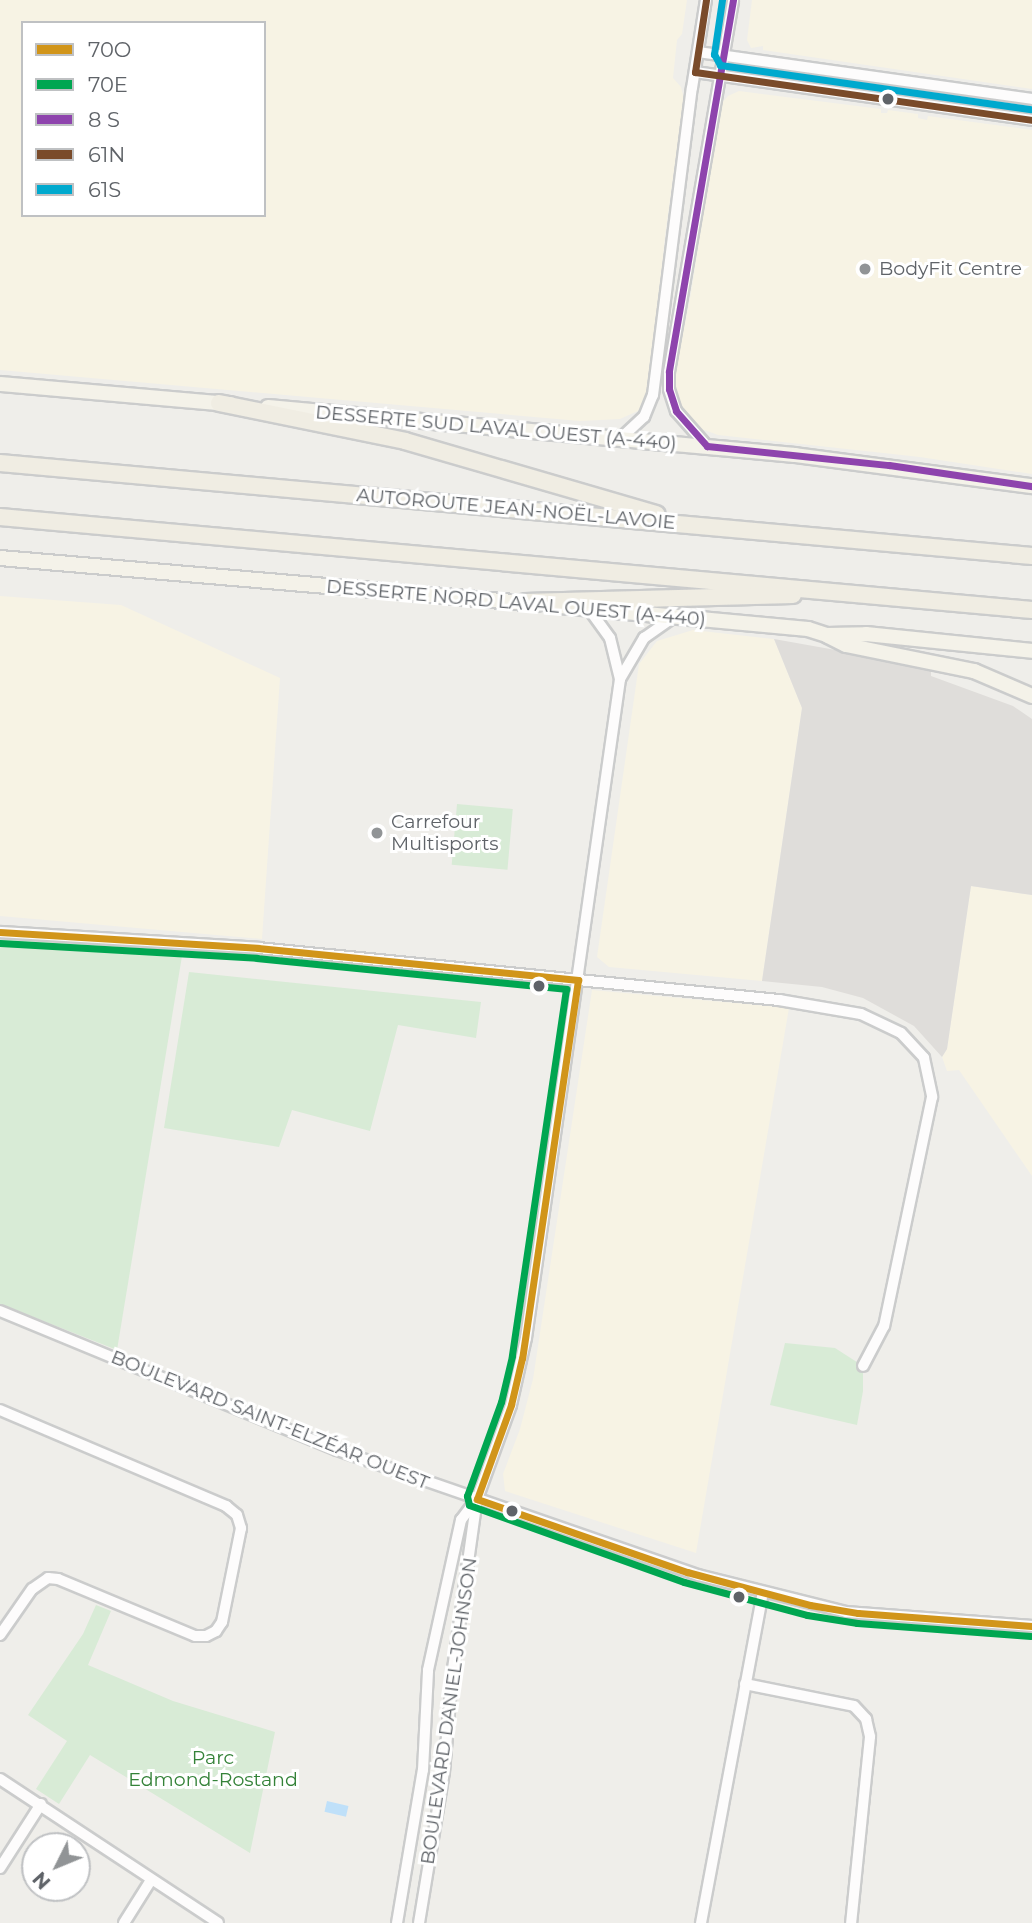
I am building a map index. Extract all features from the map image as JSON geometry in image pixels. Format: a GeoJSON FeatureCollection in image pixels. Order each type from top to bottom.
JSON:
{"type":"FeatureCollection","features":[{"type":"Feature","properties":{"kind":"highway"},"geometry":{"type":"LineString","coordinates":[[219,403],[327,428],[405,441],[694,524]]}},
{"type":"Feature","properties":{"kind":"highway","name":"AUTOROUTE JEAN-NOËL-LAVOIE"},"geometry":{"type":"LineString","coordinates":[[0,463],[1032,556]]}},
{"type":"Feature","properties":{"kind":"highway"},"geometry":{"type":"LineString","coordinates":[[0,517],[858,592],[1032,610]]}},
{"type":"Feature","properties":{"kind":"highway"},"geometry":{"type":"LineString","coordinates":[[525,602],[858,592]]}},
{"type":"Feature","properties":{"kind":"main road","name":"DESSERTE SUD LAVAL OUEST (A-440)"},"geometry":{"type":"LineString","coordinates":[[0,384],[707,446],[889,465],[1032,486]]}},
{"type":"Feature","properties":{"kind":"main road","name":"DESSERTE NORD LAVAL OUEST (A-440)"},"geometry":{"type":"LineString","coordinates":[[0,558],[525,602],[807,629],[827,635],[866,634],[1032,651]]}},
{"type":"Feature","properties":{"kind":"main road"},"geometry":{"type":"LineString","coordinates":[[827,635],[846,645],[974,671],[1032,696]]}},
{"type":"Feature","properties":{"kind":"street"},"geometry":{"type":"LineString","coordinates":[[620,439],[645,417],[653,395],[706,0]]}},
{"type":"Feature","properties":{"kind":"street"},"geometry":{"type":"LineString","coordinates":[[707,446],[676,411],[668,381],[733,0]]}},
{"type":"Feature","properties":{"kind":"street"},"geometry":{"type":"LineString","coordinates":[[698,52],[1032,99]]}},
{"type":"Feature","properties":{"kind":"street"},"geometry":{"type":"LineString","coordinates":[[695,72],[1032,120]]}},
{"type":"Feature","properties":{"kind":"street","name":"BOULEVARD DANIEL-JOHNSON"},"geometry":{"type":"LineString","coordinates":[[419,1923],[444,1772],[452,1676],[477,1499],[511,1405],[522,1358],[579,980],[620,680],[610,638],[589,609]]}},
{"type":"Feature","properties":{"kind":"street","name":"BOULEVARD DANIEL-JOHNSON"},"geometry":{"type":"LineString","coordinates":[[620,680],[644,638],[674,617]]}},
{"type":"Feature","properties":{"kind":"street"},"geometry":{"type":"LineString","coordinates":[[0,932],[245,947],[779,1000],[861,1014],[901,1034],[924,1058],[932,1097],[884,1326],[863,1366]]}},
{"type":"Feature","properties":{"kind":"street","name":"BOULEVARD SAINT-ELZÉAR OUEST"},"geometry":{"type":"LineString","coordinates":[[0,1311],[337,1450],[680,1569],[763,1593],[858,1614],[1032,1626]]}},
{"type":"Feature","properties":{"kind":"street"},"geometry":{"type":"LineString","coordinates":[[0,1410],[226,1506],[237,1515],[241,1528],[222,1622],[216,1631],[206,1636],[195,1636],[58,1579],[48,1578],[32,1589],[0,1634]]}},
{"type":"Feature","properties":{"kind":"street","name":"BOULEVARD DANIEL-JOHNSON"},"geometry":{"type":"LineString","coordinates":[[397,1923],[423,1770],[428,1671],[461,1520],[477,1499]]}},
{"type":"Feature","properties":{"kind":"street"},"geometry":{"type":"LineString","coordinates":[[701,1923],[763,1593]]}},
{"type":"Feature","properties":{"kind":"street"},"geometry":{"type":"LineString","coordinates":[[745,1684],[854,1706],[866,1719],[870,1737],[851,1923]]}},
{"type":"Feature","properties":{"kind":"street"},"geometry":{"type":"LineString","coordinates":[[0,1779],[218,1923]]}},
{"type":"Feature","properties":{"kind":"street"},"geometry":{"type":"LineString","coordinates":[[0,1868],[41,1804]]}},
{"type":"Feature","properties":{"kind":"street"},"geometry":{"type":"LineString","coordinates":[[124,1923],[151,1880]]}},
{"type":"Feature","properties":{"kind":"shaded area"},"geometry":{"type":"Polygon","coordinates":[[[0,0],[687,0],[682,34],[677,40],[673,78],[681,87],[684,99],[646,400],[640,410],[620,419],[580,421],[0,370],[0,0]]]}},
{"type":"Feature","properties":{"kind":"shaded area"},"geometry":{"type":"Polygon","coordinates":[[[752,0],[1032,0],[1032,89],[763,50],[763,46],[751,48],[747,40],[752,0]]]}},
{"type":"Feature","properties":{"kind":"shaded area"},"geometry":{"type":"Polygon","coordinates":[[[739,91],[881,109],[881,113],[887,113],[888,110],[918,114],[918,118],[927,120],[928,116],[1032,130],[1032,474],[920,457],[718,435],[699,428],[683,411],[677,400],[675,374],[691,293],[720,105],[728,96],[739,91]]]}},
{"type":"Feature","properties":{"kind":"shaded area"},"geometry":{"type":"Polygon","coordinates":[[[0,596],[121,605],[280,678],[262,939],[0,916],[0,596]]]}},
{"type":"Feature","properties":{"kind":"shaded area"},"geometry":{"type":"Polygon","coordinates":[[[693,630],[774,639],[802,708],[762,981],[609,967],[597,957],[639,664],[657,641],[693,630]]]}},
{"type":"Feature","properties":{"kind":"shaded area"},"geometry":{"type":"Polygon","coordinates":[[[774,639],[931,667],[931,676],[1013,706],[1032,719],[1032,895],[971,886],[947,1049],[942,1057],[914,1026],[863,998],[822,987],[762,981],[802,708],[774,639]]]}},
{"type":"Feature","properties":{"kind":"shaded area"},"geometry":{"type":"Polygon","coordinates":[[[971,886],[1032,895],[1032,1176],[959,1070],[947,1071],[942,1057],[947,1049],[971,886]]]}},
{"type":"Feature","properties":{"kind":"shaded area"},"geometry":{"type":"Polygon","coordinates":[[[592,990],[789,1008],[696,1553],[505,1491],[503,1474],[520,1429],[533,1379],[592,990]]]}},
{"type":"Feature","properties":{"kind":"green space"},"geometry":{"type":"Polygon","coordinates":[[[457,804],[513,809],[507,870],[452,865],[457,804]]]}},
{"type":"Feature","properties":{"kind":"green space"},"geometry":{"type":"Polygon","coordinates":[[[0,939],[183,950],[117,1350],[0,1304],[0,939]]]}},
{"type":"Feature","properties":{"kind":"green space"},"geometry":{"type":"Polygon","coordinates":[[[189,972],[481,1002],[476,1038],[398,1025],[370,1131],[292,1110],[279,1147],[164,1128],[189,972]]]}},
{"type":"Feature","properties":{"kind":"green space"},"geometry":{"type":"Polygon","coordinates":[[[785,1343],[835,1348],[863,1366],[863,1391],[857,1425],[770,1405],[785,1343]]]}},
{"type":"Feature","properties":{"kind":"green space","name":"Parc Edmond-Rostand"},"geometry":{"type":"Polygon","coordinates":[[[96,1605],[111,1611],[88,1665],[173,1701],[275,1732],[250,1853],[90,1755],[59,1804],[36,1789],[67,1741],[28,1715],[83,1634],[96,1605]]]}},
{"type":"Feature","properties":{"kind":"water"},"geometry":{"type":"Polygon","coordinates":[[[327,1801],[348,1806],[346,1817],[325,1812],[327,1801]]]}},
{"type":"Feature","properties":{"kind":"transit line","name":"61N"},"geometry":{"type":"LineString","coordinates":[[706,0],[695,72],[1032,120]]}},
{"type":"Feature","properties":{"kind":"transit line","name":"61S"},"geometry":{"type":"LineString","coordinates":[[722,0],[714,54],[720,65],[1031,109]]}},
{"type":"Feature","properties":{"kind":"transit line"},"geometry":{"type":"LineString","coordinates":[[733,0],[669,372],[669,389],[676,411],[707,446],[889,465],[1032,486]]}},
{"type":"Feature","properties":{"kind":"transit line","name":"70O"},"geometry":{"type":"LineString","coordinates":[[0,932],[258,948],[578,980],[522,1358],[511,1405],[477,1499],[687,1572],[810,1605],[858,1613],[1032,1626]]}},
{"type":"Feature","properties":{"kind":"transit line","name":"70E"},"geometry":{"type":"LineString","coordinates":[[0,943],[257,958],[566,989],[512,1356],[501,1402],[467,1496],[469,1505],[684,1582],[807,1615],[857,1623],[1031,1636]]}},
{"type":"Feature","properties":{"kind":"place","name":"BodyFit Centre"},"geometry":{"type":"Point","coordinates":[865,269]}},
{"type":"Feature","properties":{"kind":"place","name":"Carrefour Multisports"},"geometry":{"type":"Point","coordinates":[377,833]}}]}
